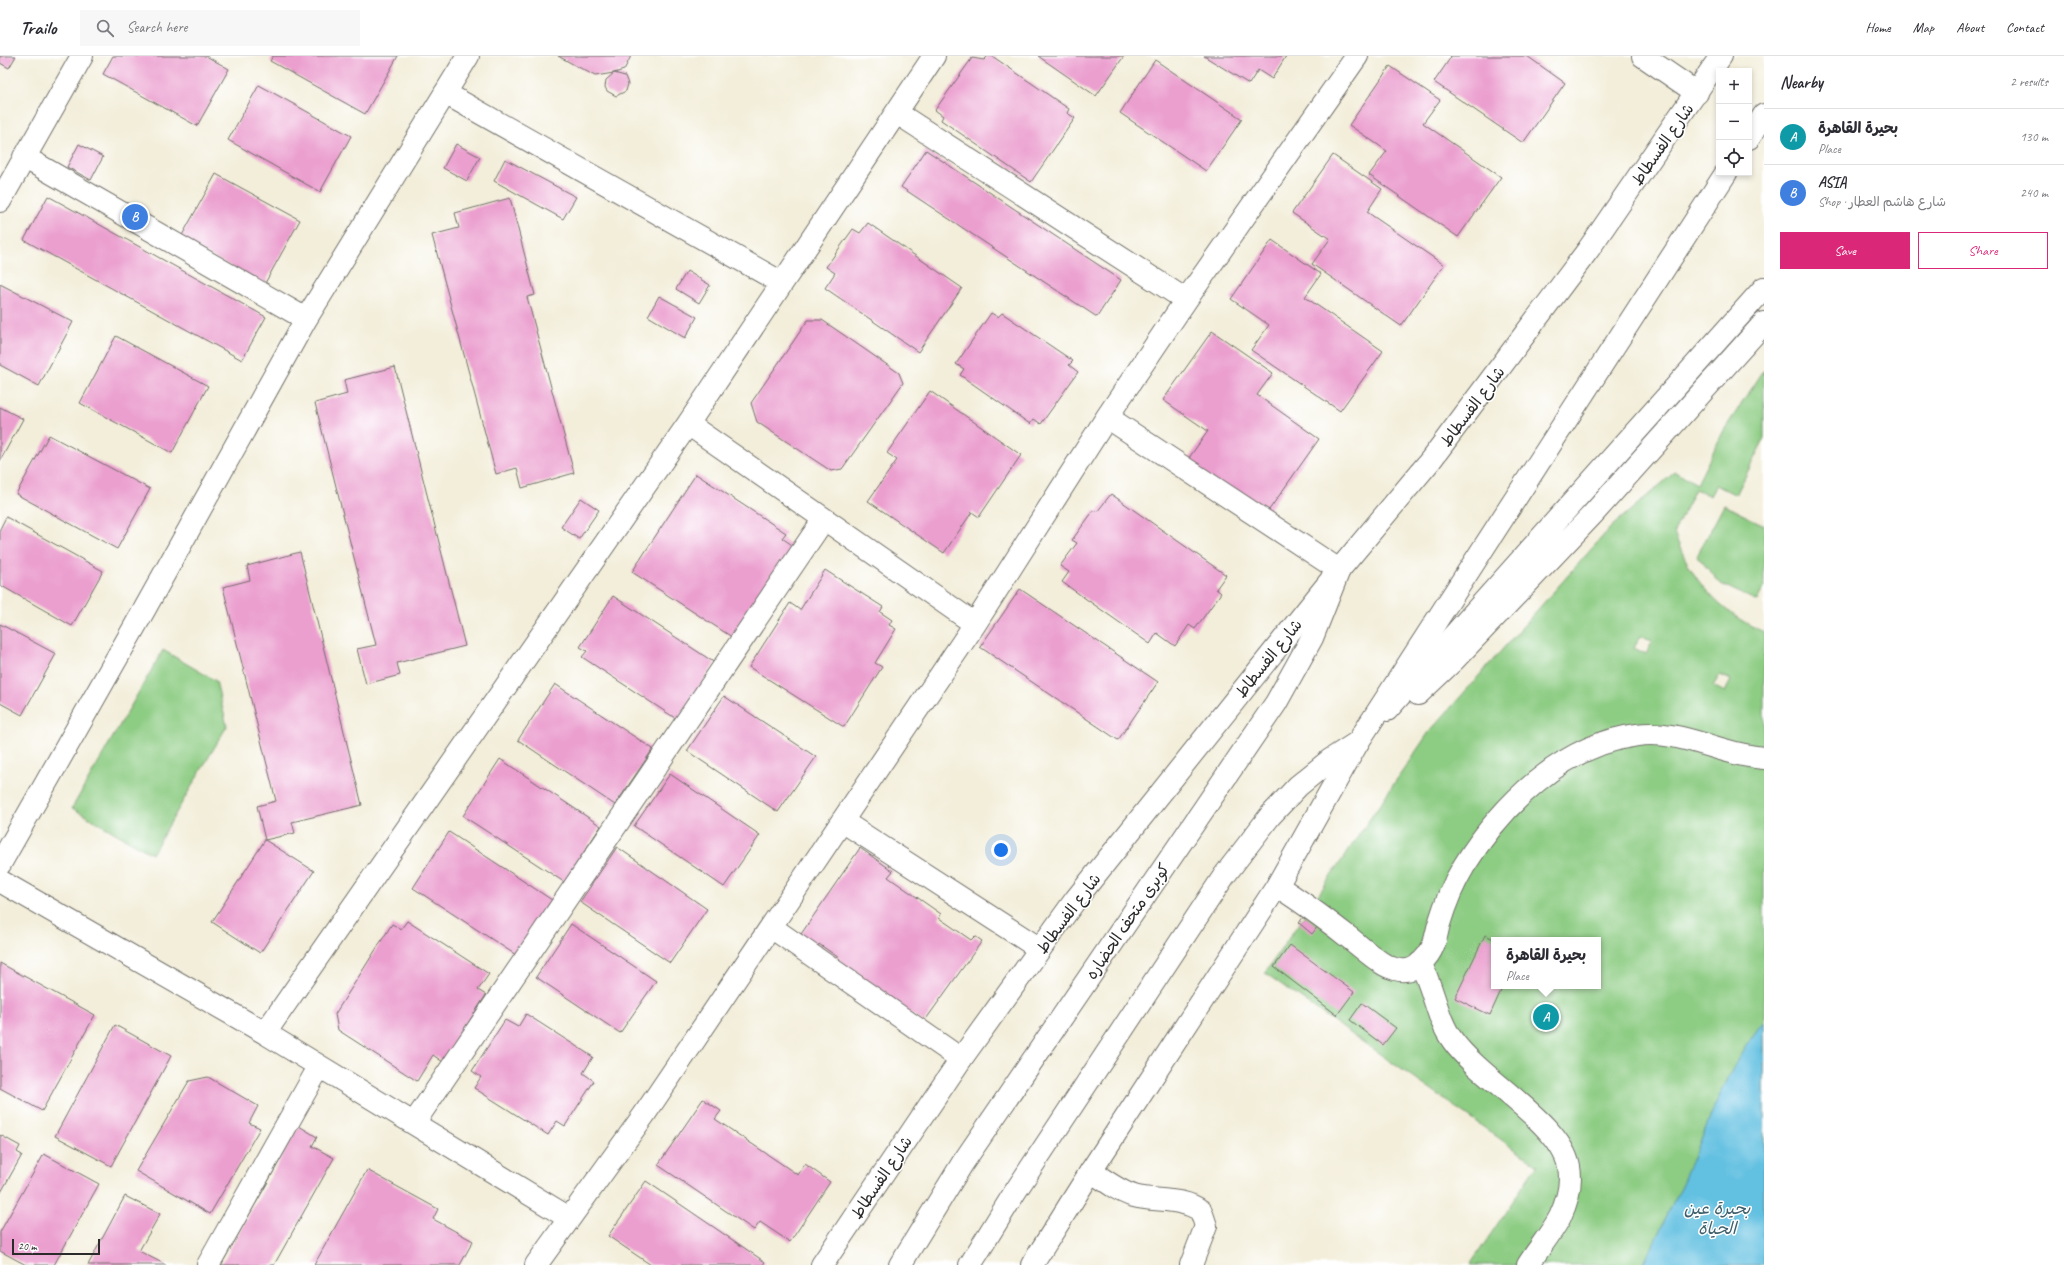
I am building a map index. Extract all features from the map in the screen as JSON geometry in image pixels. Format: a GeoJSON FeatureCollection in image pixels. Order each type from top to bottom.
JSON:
{"type":"FeatureCollection","features":[{"type":"Feature","properties":{"kind":"main road"},"geometry":{"type":"LineString","coordinates":[[0,201],[82,56]]}},
{"type":"Feature","properties":{"kind":"main road"},"geometry":{"type":"LineString","coordinates":[[0,864],[139,619],[306,319],[468,56]]}},
{"type":"Feature","properties":{"kind":"main road"},"geometry":{"type":"LineString","coordinates":[[265,1033],[688,424],[898,113],[934,56]]}},
{"type":"Feature","properties":{"kind":"main road"},"geometry":{"type":"LineString","coordinates":[[536,1265],[644,1115],[975,624],[1107,417],[1186,300],[1357,56]]}},
{"type":"Feature","properties":{"kind":"main road"},"geometry":{"type":"LineString","coordinates":[[1643,56],[1697,93]]}},
{"type":"Feature","properties":{"kind":"main road","name":"شارع الفسطاط"},"geometry":{"type":"LineString","coordinates":[[822,1265],[961,1059],[1076,899],[1339,570],[1430,461],[1510,356],[1588,250],[1697,93],[1717,57]]}},
{"type":"Feature","properties":{"kind":"main road"},"geometry":{"type":"LineString","coordinates":[[445,93],[782,283]]}},
{"type":"Feature","properties":{"kind":"main road"},"geometry":{"type":"LineString","coordinates":[[898,113],[1186,300]]}},
{"type":"Feature","properties":{"kind":"main road"},"geometry":{"type":"LineString","coordinates":[[1752,133],[1764,115]]}},
{"type":"Feature","properties":{"kind":"main road"},"geometry":{"type":"LineString","coordinates":[[24,157],[306,319]]}},
{"type":"Feature","properties":{"kind":"main road"},"geometry":{"type":"LineString","coordinates":[[1032,1265],[1091,1171],[1277,886],[1358,742],[1724,176]]}},
{"type":"Feature","properties":{"kind":"main road"},"geometry":{"type":"LineString","coordinates":[[1358,742],[1764,288]]}},
{"type":"Feature","properties":{"kind":"main road"},"geometry":{"type":"LineString","coordinates":[[970,1265],[1015,1192],[1224,876],[1270,816],[1298,786],[1330,760],[1358,742],[1417,695],[1455,659],[1593,514],[1764,323]]}},
{"type":"Feature","properties":{"kind":"main road"},"geometry":{"type":"LineString","coordinates":[[1107,417],[1339,570]]}},
{"type":"Feature","properties":{"kind":"main road"},"geometry":{"type":"LineString","coordinates":[[688,424],[975,624]]}},
{"type":"Feature","properties":{"kind":"main road"},"geometry":{"type":"LineString","coordinates":[[414,1123],[824,519]]}},
{"type":"Feature","properties":{"kind":"main road","name":"كوبرى متحف الحضاره"},"geometry":{"type":"LineString","coordinates":[[900,1265],[966,1157],[1276,703],[1312,638],[1339,570]]}},
{"type":"Feature","properties":{"kind":"main road"},"geometry":{"type":"LineString","coordinates":[[1277,886],[1310,908],[1385,965],[1406,970],[1417,967],[1433,947],[1452,888],[1480,842],[1513,804],[1551,770],[1571,758],[1594,747],[1617,739],[1657,734],[1679,736],[1738,755],[1764,758]]}},
{"type":"Feature","properties":{"kind":"main road"},"geometry":{"type":"LineString","coordinates":[[842,821],[1040,950]]}},
{"type":"Feature","properties":{"kind":"main road"},"geometry":{"type":"LineString","coordinates":[[0,881],[265,1033],[569,1218]]}},
{"type":"Feature","properties":{"kind":"main road"},"geometry":{"type":"LineString","coordinates":[[770,927],[961,1059]]}},
{"type":"Feature","properties":{"kind":"main road"},"geometry":{"type":"LineString","coordinates":[[1420,963],[1427,977],[1441,1019],[1452,1041],[1470,1062],[1547,1128],[1561,1146],[1569,1167],[1570,1190],[1560,1217],[1528,1265]]}},
{"type":"Feature","properties":{"kind":"main road"},"geometry":{"type":"LineString","coordinates":[[208,1265],[319,1067]]}},
{"type":"Feature","properties":{"kind":"main road"},"geometry":{"type":"LineString","coordinates":[[1091,1171],[1119,1189],[1134,1196],[1189,1204],[1201,1211],[1206,1226],[1191,1265]]}},
{"type":"Feature","properties":{"kind":"green space"},"geometry":{"type":"Polygon","coordinates":[[[1764,370],[1764,439],[1736,495],[1716,485],[1710,496],[1695,489],[1674,532],[1688,565],[1708,592],[1733,615],[1764,632],[1764,1265],[1470,1265],[1537,1165],[1265,973],[1429,732],[1611,527],[1675,472],[1697,484],[1724,430],[1764,370]],[[1641,636],[1634,648],[1646,654],[1652,642],[1641,636]],[[1720,675],[1713,686],[1725,692],[1731,680],[1720,675]]]}},
{"type":"Feature","properties":{"kind":"green space"},"geometry":{"type":"Polygon","coordinates":[[[1724,505],[1764,525],[1764,587],[1757,601],[1721,584],[1697,556],[1724,505]]]}},
{"type":"Feature","properties":{"kind":"green space"},"geometry":{"type":"Polygon","coordinates":[[[163,650],[216,681],[227,726],[152,854],[72,808],[163,650]]]}},
{"type":"Feature","properties":{"kind":"water","name":"بحيرة عين الحياة"},"geometry":{"type":"Polygon","coordinates":[[[1764,1021],[1764,1265],[1643,1265],[1683,1182],[1733,1068],[1742,1052],[1764,1021]]]}},
{"type":"Feature","properties":{"kind":"building"},"geometry":{"type":"Polygon","coordinates":[[[0,56],[16,56],[9,68],[0,63],[0,56]]]}},
{"type":"Feature","properties":{"kind":"building"},"geometry":{"type":"Polygon","coordinates":[[[113,56],[206,56],[229,69],[197,126],[103,74],[113,56]]]}},
{"type":"Feature","properties":{"kind":"building"},"geometry":{"type":"Polygon","coordinates":[[[273,56],[398,56],[365,114],[270,61],[273,56]]]}},
{"type":"Feature","properties":{"kind":"building"},"geometry":{"type":"Polygon","coordinates":[[[558,56],[631,56],[624,70],[595,76],[558,56]]]}},
{"type":"Feature","properties":{"kind":"building"},"geometry":{"type":"Polygon","coordinates":[[[988,56],[992,56],[1069,109],[1067,113],[1075,118],[1031,182],[941,120],[943,116],[935,110],[972,58],[984,60],[988,56]]]}},
{"type":"Feature","properties":{"kind":"building"},"geometry":{"type":"Polygon","coordinates":[[[1038,56],[1124,56],[1096,96],[1038,56]]]}},
{"type":"Feature","properties":{"kind":"building"},"geometry":{"type":"Polygon","coordinates":[[[1204,56],[1286,56],[1272,79],[1258,70],[1249,84],[1204,56]]]}},
{"type":"Feature","properties":{"kind":"building"},"geometry":{"type":"Polygon","coordinates":[[[1450,56],[1527,56],[1565,83],[1523,143],[1434,82],[1451,57],[1450,56]]]}},
{"type":"Feature","properties":{"kind":"building"},"geometry":{"type":"Polygon","coordinates":[[[1155,60],[1242,119],[1206,171],[1120,113],[1155,60]]]}},
{"type":"Feature","properties":{"kind":"building"},"geometry":{"type":"Polygon","coordinates":[[[1390,66],[1440,100],[1423,123],[1501,177],[1458,237],[1369,175],[1387,151],[1349,125],[1390,66]]]}},
{"type":"Feature","properties":{"kind":"building"},"geometry":{"type":"Polygon","coordinates":[[[614,73],[625,76],[628,84],[626,91],[616,96],[607,91],[605,87],[606,80],[614,73]]]}},
{"type":"Feature","properties":{"kind":"building"},"geometry":{"type":"Polygon","coordinates":[[[259,85],[351,136],[320,192],[228,140],[259,85]]]}},
{"type":"Feature","properties":{"kind":"building"},"geometry":{"type":"Polygon","coordinates":[[[79,144],[103,157],[91,180],[67,167],[79,144]]]}},
{"type":"Feature","properties":{"kind":"building"},"geometry":{"type":"Polygon","coordinates":[[[456,144],[480,157],[467,181],[443,168],[456,144]]]}},
{"type":"Feature","properties":{"kind":"building"},"geometry":{"type":"Polygon","coordinates":[[[926,150],[1121,280],[1097,317],[901,187],[926,150]]]}},
{"type":"Feature","properties":{"kind":"building"},"geometry":{"type":"Polygon","coordinates":[[[1333,155],[1382,189],[1367,212],[1444,265],[1401,326],[1312,264],[1330,239],[1292,213],[1333,155]]]}},
{"type":"Feature","properties":{"kind":"building"},"geometry":{"type":"Polygon","coordinates":[[[505,159],[576,197],[563,219],[494,181],[505,159]]]}},
{"type":"Feature","properties":{"kind":"building"},"geometry":{"type":"Polygon","coordinates":[[[216,174],[300,220],[264,285],[180,239],[216,174]]]}},
{"type":"Feature","properties":{"kind":"building"},"geometry":{"type":"Polygon","coordinates":[[[48,196],[266,317],[242,360],[24,240],[48,196]]]}},
{"type":"Feature","properties":{"kind":"building"},"geometry":{"type":"Polygon","coordinates":[[[510,198],[535,295],[527,297],[574,473],[522,488],[517,468],[496,474],[432,235],[459,228],[455,213],[510,198]]]}},
{"type":"Feature","properties":{"kind":"building"},"geometry":{"type":"Polygon","coordinates":[[[868,223],[962,288],[918,352],[825,288],[835,273],[826,267],[853,229],[860,233],[868,223]]]}},
{"type":"Feature","properties":{"kind":"building"},"geometry":{"type":"Polygon","coordinates":[[[1272,240],[1321,274],[1305,297],[1383,351],[1340,411],[1251,350],[1269,325],[1231,299],[1272,240]]]}},
{"type":"Feature","properties":{"kind":"building"},"geometry":{"type":"Polygon","coordinates":[[[687,271],[710,285],[699,303],[676,289],[687,271]]]}},
{"type":"Feature","properties":{"kind":"building"},"geometry":{"type":"Polygon","coordinates":[[[0,284],[73,322],[39,386],[0,365],[0,284]]]}},
{"type":"Feature","properties":{"kind":"building"},"geometry":{"type":"Polygon","coordinates":[[[659,296],[697,317],[685,338],[648,316],[659,296]]]}},
{"type":"Feature","properties":{"kind":"building"},"geometry":{"type":"Polygon","coordinates":[[[991,313],[998,317],[1002,313],[1073,361],[1069,365],[1078,372],[1041,424],[1034,419],[1030,424],[960,375],[964,369],[956,364],[991,313]]]}},
{"type":"Feature","properties":{"kind":"building"},"geometry":{"type":"Polygon","coordinates":[[[808,320],[822,320],[899,373],[903,383],[842,469],[831,471],[757,422],[751,403],[808,320]]]}},
{"type":"Feature","properties":{"kind":"building"},"geometry":{"type":"Polygon","coordinates":[[[1212,331],[1273,373],[1257,395],[1319,439],[1264,517],[1186,462],[1208,431],[1163,400],[1212,331]]]}},
{"type":"Feature","properties":{"kind":"building"},"geometry":{"type":"Polygon","coordinates":[[[116,336],[208,386],[172,453],[80,403],[116,336]]]}},
{"type":"Feature","properties":{"kind":"building"},"geometry":{"type":"Polygon","coordinates":[[[395,367],[465,646],[397,663],[400,675],[366,684],[357,649],[376,645],[315,403],[347,394],[344,380],[395,367]]]}},
{"type":"Feature","properties":{"kind":"building"},"geometry":{"type":"Polygon","coordinates":[[[930,391],[1021,455],[979,517],[972,512],[944,553],[868,501],[897,460],[887,453],[930,391]]]}},
{"type":"Feature","properties":{"kind":"building"},"geometry":{"type":"Polygon","coordinates":[[[0,407],[23,419],[0,461],[0,407]]]}},
{"type":"Feature","properties":{"kind":"building"},"geometry":{"type":"Polygon","coordinates":[[[49,435],[150,489],[117,549],[16,494],[49,435]]]}},
{"type":"Feature","properties":{"kind":"building"},"geometry":{"type":"Polygon","coordinates":[[[696,474],[786,533],[782,538],[795,547],[735,639],[632,572],[696,474]]]}},
{"type":"Feature","properties":{"kind":"building"},"geometry":{"type":"Polygon","coordinates":[[[1111,494],[1226,575],[1216,589],[1221,593],[1195,629],[1189,625],[1175,646],[1157,633],[1150,644],[1062,582],[1069,572],[1060,566],[1077,543],[1072,540],[1094,510],[1097,512],[1111,494]]]}},
{"type":"Feature","properties":{"kind":"building"},"geometry":{"type":"Polygon","coordinates":[[[581,498],[599,510],[579,539],[561,527],[581,498]]]}},
{"type":"Feature","properties":{"kind":"building"},"geometry":{"type":"Polygon","coordinates":[[[6,517],[103,571],[72,626],[0,585],[0,529],[6,517]]]}},
{"type":"Feature","properties":{"kind":"building"},"geometry":{"type":"Polygon","coordinates":[[[300,552],[362,805],[292,822],[295,833],[265,840],[257,806],[276,801],[223,587],[250,580],[247,566],[300,552]]]}},
{"type":"Feature","properties":{"kind":"building"},"geometry":{"type":"Polygon","coordinates":[[[825,570],[883,607],[880,612],[892,620],[889,625],[896,629],[875,663],[882,667],[844,727],[749,667],[790,603],[800,610],[825,570]]]}},
{"type":"Feature","properties":{"kind":"building"},"geometry":{"type":"Polygon","coordinates":[[[1020,589],[1158,682],[1118,740],[980,647],[1020,589]]]}},
{"type":"Feature","properties":{"kind":"building"},"geometry":{"type":"Polygon","coordinates":[[[613,596],[715,663],[678,720],[582,657],[587,651],[580,647],[613,596]]]}},
{"type":"Feature","properties":{"kind":"building"},"geometry":{"type":"Polygon","coordinates":[[[0,624],[56,654],[22,715],[0,703],[0,624]]]}},
{"type":"Feature","properties":{"kind":"building"},"geometry":{"type":"Polygon","coordinates":[[[555,684],[653,749],[615,805],[518,740],[555,684]]]}},
{"type":"Feature","properties":{"kind":"building"},"geometry":{"type":"Polygon","coordinates":[[[724,696],[816,757],[778,812],[687,751],[724,696]]]}},
{"type":"Feature","properties":{"kind":"building"},"geometry":{"type":"Polygon","coordinates":[[[500,759],[601,826],[564,882],[463,816],[500,759]]]}},
{"type":"Feature","properties":{"kind":"building"},"geometry":{"type":"Polygon","coordinates":[[[670,774],[760,835],[724,887],[634,826],[670,774]]]}},
{"type":"Feature","properties":{"kind":"building"},"geometry":{"type":"Polygon","coordinates":[[[449,832],[552,900],[516,955],[413,888],[449,832]]]}},
{"type":"Feature","properties":{"kind":"building"},"geometry":{"type":"Polygon","coordinates":[[[265,840],[314,871],[260,953],[212,922],[265,840]]]}},
{"type":"Feature","properties":{"kind":"building"},"geometry":{"type":"Polygon","coordinates":[[[617,847],[707,909],[670,963],[580,902],[617,847]]]}},
{"type":"Feature","properties":{"kind":"building"},"geometry":{"type":"Polygon","coordinates":[[[860,848],[893,871],[888,877],[941,914],[939,918],[971,940],[975,936],[982,941],[924,1022],[843,971],[839,958],[819,944],[816,949],[799,937],[860,848]]]}},
{"type":"Feature","properties":{"kind":"building"},"geometry":{"type":"Polygon","coordinates":[[[1304,916],[1318,926],[1312,934],[1299,923],[1304,916]]]}},
{"type":"Feature","properties":{"kind":"building"},"geometry":{"type":"Polygon","coordinates":[[[407,921],[489,974],[478,990],[486,995],[443,1062],[433,1055],[417,1081],[338,1030],[335,1014],[392,924],[401,929],[407,921]]]}},
{"type":"Feature","properties":{"kind":"building"},"geometry":{"type":"Polygon","coordinates":[[[571,924],[656,981],[620,1033],[536,977],[571,924]]]}},
{"type":"Feature","properties":{"kind":"building"},"geometry":{"type":"Polygon","coordinates":[[[1485,935],[1491,938],[1491,989],[1502,989],[1490,1015],[1455,998],[1485,935]]]}},
{"type":"Feature","properties":{"kind":"building"},"geometry":{"type":"Polygon","coordinates":[[[1290,945],[1354,992],[1337,1015],[1274,967],[1290,945]]]}},
{"type":"Feature","properties":{"kind":"building"},"geometry":{"type":"Polygon","coordinates":[[[0,963],[95,1015],[42,1111],[0,1088],[0,963]]]}},
{"type":"Feature","properties":{"kind":"building"},"geometry":{"type":"Polygon","coordinates":[[[1362,1003],[1396,1028],[1383,1045],[1350,1020],[1362,1003]]]}},
{"type":"Feature","properties":{"kind":"building"},"geometry":{"type":"Polygon","coordinates":[[[526,1014],[593,1057],[583,1073],[594,1081],[565,1126],[557,1121],[548,1135],[474,1088],[481,1077],[472,1071],[505,1020],[518,1027],[526,1014]]]}},
{"type":"Feature","properties":{"kind":"building"},"geometry":{"type":"Polygon","coordinates":[[[115,1025],[171,1056],[111,1166],[55,1136],[115,1025]]]}},
{"type":"Feature","properties":{"kind":"building"},"geometry":{"type":"Polygon","coordinates":[[[208,1077],[258,1106],[249,1123],[260,1128],[210,1214],[136,1171],[189,1081],[208,1077]]]}},
{"type":"Feature","properties":{"kind":"building"},"geometry":{"type":"Polygon","coordinates":[[[703,1099],[721,1111],[715,1119],[798,1175],[805,1164],[830,1182],[790,1242],[760,1222],[754,1230],[658,1165],[703,1099]]]}},
{"type":"Feature","properties":{"kind":"building"},"geometry":{"type":"Polygon","coordinates":[[[299,1126],[317,1137],[312,1146],[334,1158],[274,1265],[221,1265],[299,1126]]]}},
{"type":"Feature","properties":{"kind":"building"},"geometry":{"type":"Polygon","coordinates":[[[0,1135],[20,1146],[17,1152],[22,1155],[0,1194],[0,1135]]]}},
{"type":"Feature","properties":{"kind":"building"},"geometry":{"type":"Polygon","coordinates":[[[44,1154],[99,1184],[54,1265],[26,1265],[0,1251],[0,1232],[44,1154]]]}},
{"type":"Feature","properties":{"kind":"building"},"geometry":{"type":"Polygon","coordinates":[[[367,1170],[438,1209],[433,1219],[473,1241],[460,1265],[314,1265],[367,1170]]]}},
{"type":"Feature","properties":{"kind":"building"},"geometry":{"type":"Polygon","coordinates":[[[646,1181],[765,1262],[763,1265],[651,1265],[608,1236],[646,1181]]]}},
{"type":"Feature","properties":{"kind":"building"},"geometry":{"type":"Polygon","coordinates":[[[125,1196],[160,1214],[139,1251],[166,1265],[88,1265],[125,1196]]]}},
{"type":"Feature","properties":{"kind":"place","name":"ASIA"},"geometry":{"type":"Point","coordinates":[135,217]}},
{"type":"Feature","properties":{"kind":"place","name":"بحيرة القاهرة"},"geometry":{"type":"Point","coordinates":[1546,1017]}}]}
